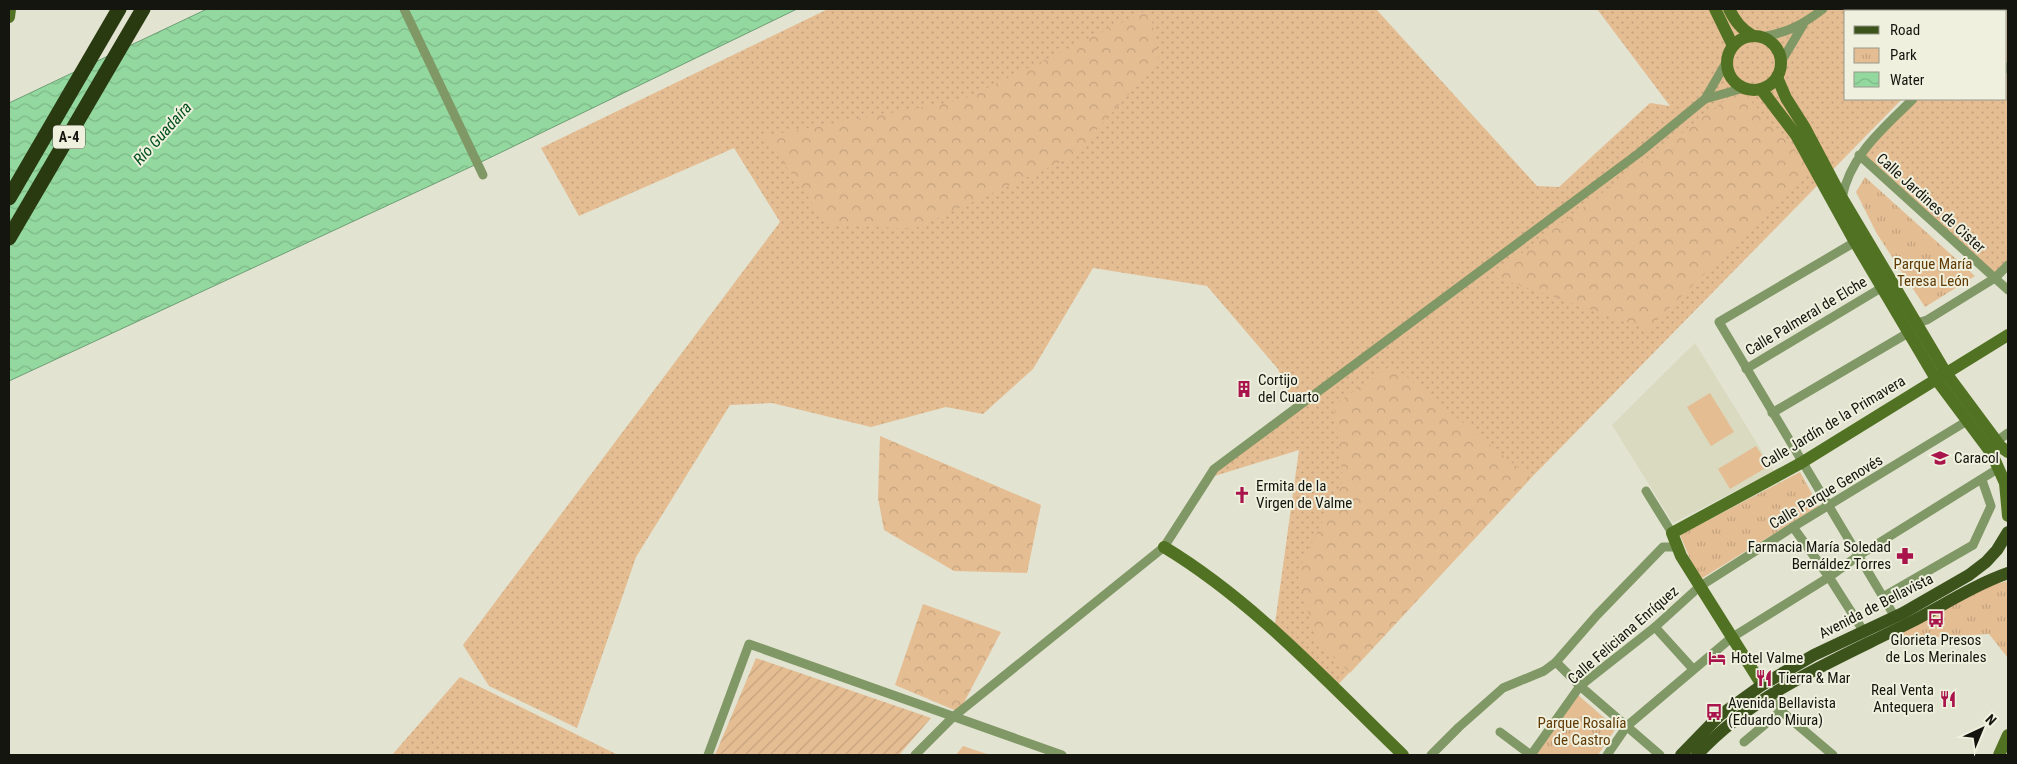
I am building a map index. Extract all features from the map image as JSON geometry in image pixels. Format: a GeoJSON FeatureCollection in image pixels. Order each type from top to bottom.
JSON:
{"type":"FeatureCollection","features":[{"type":"Feature","properties":{"kind":"highway","name":"A-4"},"geometry":{"type":"LineString","coordinates":[[9,198],[119,9]]}},
{"type":"Feature","properties":{"kind":"highway","name":"A-4"},"geometry":{"type":"LineString","coordinates":[[9,238],[143,9]]}},
{"type":"Feature","properties":{"kind":"main road","name":"Avenida de Bellavista"},"geometry":{"type":"LineString","coordinates":[[1681,755],[1719,716],[1765,690],[1814,655],[1895,617],[1969,576],[1997,550],[2008,530]]}},
{"type":"Feature","properties":{"kind":"main road","name":"Avenida de Bellavista"},"geometry":{"type":"LineString","coordinates":[[1697,755],[1765,690],[1784,685],[1988,581],[2008,573]]}},
{"type":"Feature","properties":{"kind":"street"},"geometry":{"type":"LineString","coordinates":[[9,17],[10,9]]}},
{"type":"Feature","properties":{"kind":"street"},"geometry":{"type":"LineString","coordinates":[[404,9],[483,175]]}},
{"type":"Feature","properties":{"kind":"street"},"geometry":{"type":"LineString","coordinates":[[1715,9],[1733,46]]}},
{"type":"Feature","properties":{"kind":"street"},"geometry":{"type":"LineString","coordinates":[[1728,9],[1740,26],[1776,47],[1781,62]]}},
{"type":"Feature","properties":{"kind":"street"},"geometry":{"type":"LineString","coordinates":[[915,755],[953,717],[1164,547],[1214,469],[1639,153],[1705,99],[1727,61],[1733,46],[1744,38],[1785,33],[1803,25],[1823,9]]}},
{"type":"Feature","properties":{"kind":"street"},"geometry":{"type":"LineString","coordinates":[[1705,99],[1744,88],[1761,89],[1767,86],[1777,77],[1781,62],[1803,25]]}},
{"type":"Feature","properties":{"kind":"street"},"geometry":{"type":"LineString","coordinates":[[1727,61],[1731,78],[1744,88]]}},
{"type":"Feature","properties":{"kind":"street"},"geometry":{"type":"LineString","coordinates":[[1777,77],[1786,98],[1805,128],[1842,198],[1881,288],[1913,328]]}},
{"type":"Feature","properties":{"kind":"street"},"geometry":{"type":"LineString","coordinates":[[1761,89],[1796,135],[1837,211],[1861,241],[1967,421],[1992,454],[2005,483],[2008,516]]}},
{"type":"Feature","properties":{"kind":"street"},"geometry":{"type":"LineString","coordinates":[[1842,198],[1848,175],[1859,156],[1912,100]]}},
{"type":"Feature","properties":{"kind":"street","name":"Calle Jardines de Cister"},"geometry":{"type":"LineString","coordinates":[[1859,156],[2008,290]]}},
{"type":"Feature","properties":{"kind":"street"},"geometry":{"type":"LineString","coordinates":[[1861,241],[1719,322],[1895,617]]}},
{"type":"Feature","properties":{"kind":"street"},"geometry":{"type":"LineString","coordinates":[[1772,413],[1995,278],[2008,265]]}},
{"type":"Feature","properties":{"kind":"street","name":"Calle Palmeral de Elche"},"geometry":{"type":"LineString","coordinates":[[1746,369],[1881,288]]}},
{"type":"Feature","properties":{"kind":"street","name":"Calle Jardín de la Primavera"},"geometry":{"type":"LineString","coordinates":[[1672,533],[1801,462],[2008,335]]}},
{"type":"Feature","properties":{"kind":"street"},"geometry":{"type":"LineString","coordinates":[[1941,376],[2008,452]]}},
{"type":"Feature","properties":{"kind":"street","name":"Calle Parque Genovés"},"geometry":{"type":"LineString","coordinates":[[1700,587],[1793,527],[1967,421]]}},
{"type":"Feature","properties":{"kind":"street"},"geometry":{"type":"LineString","coordinates":[[1997,441],[2008,433]]}},
{"type":"Feature","properties":{"kind":"street"},"geometry":{"type":"LineString","coordinates":[[1607,755],[1627,726],[1731,638],[1999,468]]}},
{"type":"Feature","properties":{"kind":"street","name":"Avenida de Bellavista"},"geometry":{"type":"LineString","coordinates":[[1883,597],[1973,545],[1991,506],[1982,480]]}},
{"type":"Feature","properties":{"kind":"street"},"geometry":{"type":"LineString","coordinates":[[1646,491],[1672,533],[1679,552],[1765,690],[1781,711],[1827,754]]}},
{"type":"Feature","properties":{"kind":"street"},"geometry":{"type":"LineString","coordinates":[[1793,527],[1829,577],[1864,632]]}},
{"type":"Feature","properties":{"kind":"street"},"geometry":{"type":"LineString","coordinates":[[1164,547],[1191,563],[1260,618],[1403,755]]}},
{"type":"Feature","properties":{"kind":"street"},"geometry":{"type":"LineString","coordinates":[[1431,755],[1458,727],[1503,688],[1544,671],[1556,662],[1597,615],[1663,548],[1679,552]]}},
{"type":"Feature","properties":{"kind":"street","name":"Calle Feliciana Enríquez"},"geometry":{"type":"LineString","coordinates":[[1531,755],[1580,686],[1655,627],[1700,587]]}},
{"type":"Feature","properties":{"kind":"street"},"geometry":{"type":"LineString","coordinates":[[1655,627],[1693,669]]}},
{"type":"Feature","properties":{"kind":"street"},"geometry":{"type":"LineString","coordinates":[[708,755],[749,644],[1062,755]]}},
{"type":"Feature","properties":{"kind":"street"},"geometry":{"type":"LineString","coordinates":[[1556,662],[1656,754]]}},
{"type":"Feature","properties":{"kind":"street"},"geometry":{"type":"LineString","coordinates":[[1744,742],[1781,711]]}},
{"type":"Feature","properties":{"kind":"street"},"geometry":{"type":"LineString","coordinates":[[1500,732],[1531,755]]}},
{"type":"Feature","properties":{"kind":"street"},"geometry":{"type":"LineString","coordinates":[[1999,755],[2008,735]]}},
{"type":"Feature","properties":{"kind":"shaded area"},"geometry":{"type":"Polygon","coordinates":[[[1695,343],[1774,471],[1673,523],[1612,425],[1695,343]]]}},
{"type":"Feature","properties":{"kind":"green space"},"geometry":{"type":"Polygon","coordinates":[[[828,9],[1376,9],[1537,186],[1559,187],[1650,103],[1670,106],[1597,9],[2008,9],[2008,265],[1995,278],[1861,159],[1908,100],[2007,100],[2007,10],[1844,10],[1844,100],[1901,100],[1531,478],[1334,689],[1274,631],[1299,450],[1208,478],[1295,409],[1278,369],[1207,286],[1093,268],[1033,369],[983,414],[946,407],[871,427],[772,403],[730,405],[636,557],[577,728],[489,686],[463,645],[780,222],[734,148],[579,216],[541,148],[828,9]]]}},
{"type":"Feature","properties":{"kind":"green space"},"geometry":{"type":"Polygon","coordinates":[[[1150,9],[1159,61],[1072,157],[913,229],[827,224],[765,136],[962,100],[1150,9]]]}},
{"type":"Feature","properties":{"kind":"green space"},"geometry":{"type":"Polygon","coordinates":[[[1740,89],[1812,169],[1648,329],[1492,276],[1740,89]]]}},
{"type":"Feature","properties":{"kind":"green space","name":"Parque María Teresa León"},"geometry":{"type":"Polygon","coordinates":[[[1865,177],[1975,276],[1925,307],[1877,234],[1856,192],[1865,177]]]}},
{"type":"Feature","properties":{"kind":"green space"},"geometry":{"type":"Polygon","coordinates":[[[1392,365],[1531,478],[1350,673],[1316,640],[1297,573],[1343,480],[1334,405],[1392,365]]]}},
{"type":"Feature","properties":{"kind":"green space"},"geometry":{"type":"Polygon","coordinates":[[[1710,393],[1734,432],[1711,446],[1687,407],[1710,393]]]}},
{"type":"Feature","properties":{"kind":"green space"},"geometry":{"type":"Polygon","coordinates":[[[880,436],[1041,505],[1027,573],[954,571],[884,530],[878,498],[880,436]]]}},
{"type":"Feature","properties":{"kind":"green space"},"geometry":{"type":"Polygon","coordinates":[[[1756,446],[1769,466],[1730,489],[1718,469],[1756,446]]]}},
{"type":"Feature","properties":{"kind":"green space"},"geometry":{"type":"Polygon","coordinates":[[[1800,472],[1819,506],[1699,580],[1680,535],[1800,472]]]}},
{"type":"Feature","properties":{"kind":"green space"},"geometry":{"type":"Polygon","coordinates":[[[2008,581],[2008,658],[1989,634],[1900,639],[1899,634],[1991,585],[2008,581]]]}},
{"type":"Feature","properties":{"kind":"green space"},"geometry":{"type":"Polygon","coordinates":[[[923,604],[1001,632],[959,712],[895,685],[923,604]]]}},
{"type":"Feature","properties":{"kind":"green space"},"geometry":{"type":"Polygon","coordinates":[[[756,658],[931,718],[899,755],[715,755],[756,658]]]}},
{"type":"Feature","properties":{"kind":"green space"},"geometry":{"type":"Polygon","coordinates":[[[460,677],[618,755],[392,755],[460,677]]]}},
{"type":"Feature","properties":{"kind":"green space","name":"Parque Rosalía de Castro"},"geometry":{"type":"Polygon","coordinates":[[[1578,695],[1616,728],[1598,755],[1536,755],[1578,695]]]}},
{"type":"Feature","properties":{"kind":"green space"},"geometry":{"type":"Polygon","coordinates":[[[963,746],[990,755],[956,755],[963,746]]]}},
{"type":"Feature","properties":{"kind":"water","name":"Río Guadaíra"},"geometry":{"type":"Polygon","coordinates":[[[207,9],[797,9],[479,163],[9,381],[9,103],[207,9]]]}},
{"type":"Feature","properties":{"kind":"place","name":"Cortijo del Cuarto"},"geometry":{"type":"Point","coordinates":[1244,389]}},
{"type":"Feature","properties":{"kind":"place","name":"Caracol"},"geometry":{"type":"Point","coordinates":[1940,458]}},
{"type":"Feature","properties":{"kind":"place","name":"Ermita de la Virgen de Valme"},"geometry":{"type":"Point","coordinates":[1242,495]}},
{"type":"Feature","properties":{"kind":"place","name":"Farmacia María Soledad Bernáldez Torres"},"geometry":{"type":"Point","coordinates":[1905,556]}},
{"type":"Feature","properties":{"kind":"place","name":"Glorieta Presos de Los Merinales"},"geometry":{"type":"Point","coordinates":[1936,619]}},
{"type":"Feature","properties":{"kind":"place","name":"Hotel Valme"},"geometry":{"type":"Point","coordinates":[1717,658]}},
{"type":"Feature","properties":{"kind":"place","name":"Tierra & Mar"},"geometry":{"type":"Point","coordinates":[1764,678]}},
{"type":"Feature","properties":{"kind":"place","name":"Real Venta Antequera"},"geometry":{"type":"Point","coordinates":[1948,699]}},
{"type":"Feature","properties":{"kind":"place","name":"Avenida Bellavista (Eduardo Miura)"},"geometry":{"type":"Point","coordinates":[1714,712]}}]}
